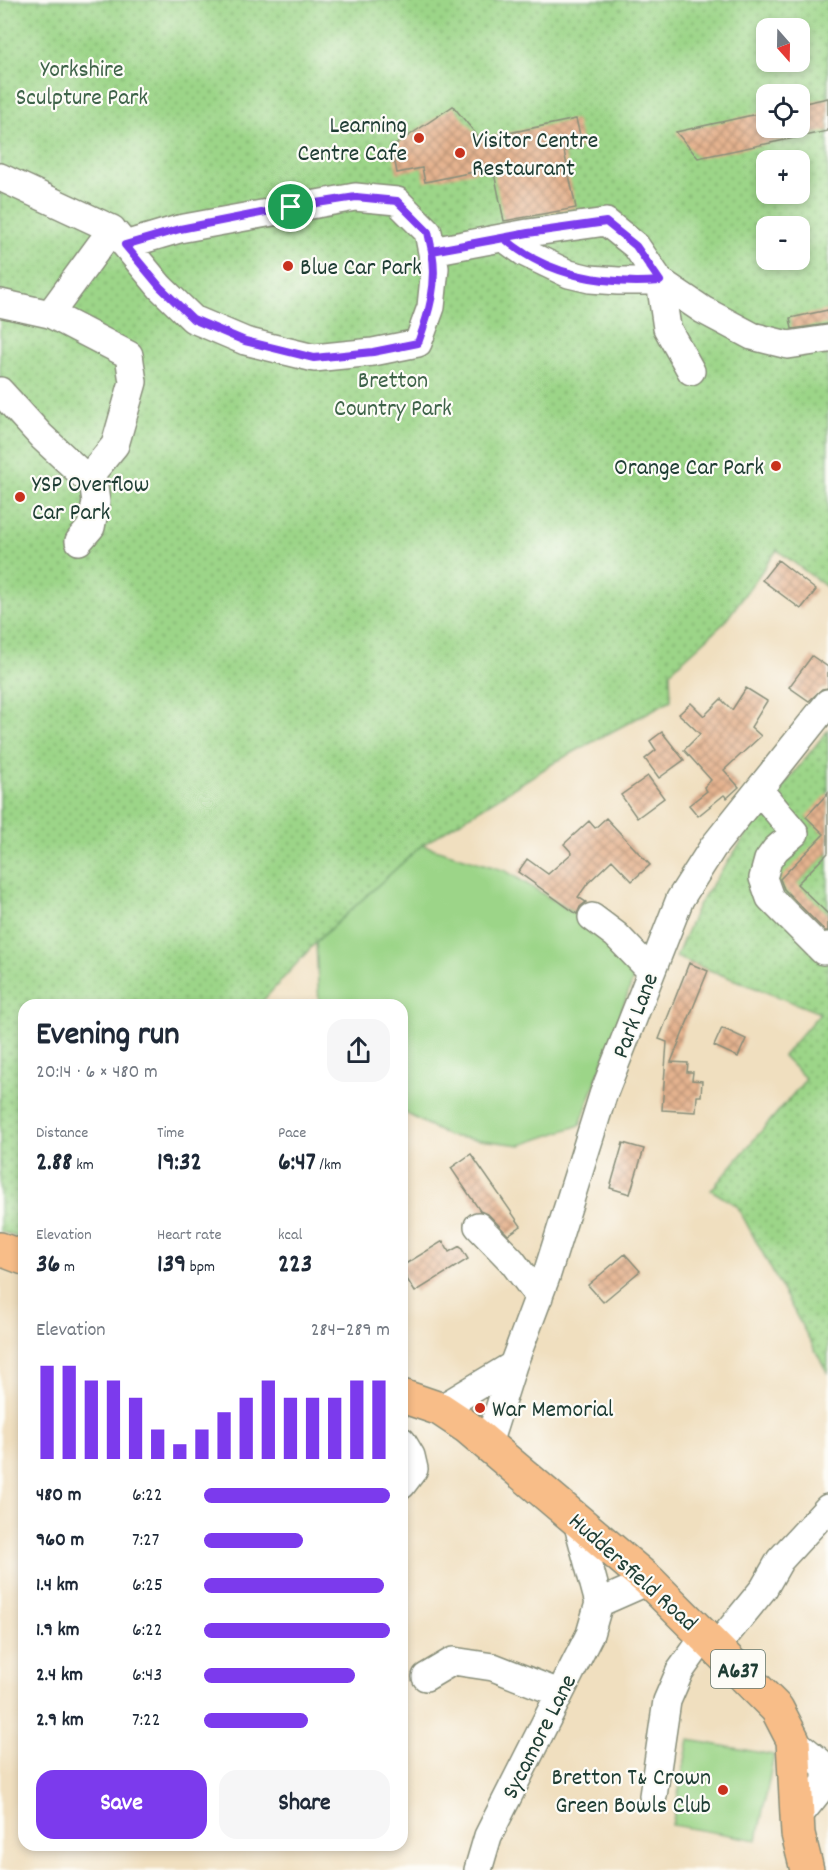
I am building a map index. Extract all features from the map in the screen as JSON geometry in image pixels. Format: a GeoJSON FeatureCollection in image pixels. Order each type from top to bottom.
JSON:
{"type":"FeatureCollection","features":[{"type":"Feature","properties":{"kind":"highway"},"geometry":{"type":"LineString","coordinates":[[0,1249],[18,1256]]}},
{"type":"Feature","properties":{"kind":"highway","name":"Huddersfield Road"},"geometry":{"type":"LineString","coordinates":[[408,1398],[440,1409],[467,1427],[576,1518],[649,1581],[777,1709],[793,1740],[798,1834],[807,1870]]}},
{"type":"Feature","properties":{"kind":"street"},"geometry":{"type":"LineString","coordinates":[[0,177],[118,237],[160,287],[193,319],[245,341],[314,358],[373,352],[418,343],[431,307],[435,268],[428,232],[397,201],[356,197],[180,229],[118,237],[50,314]]}},
{"type":"Feature","properties":{"kind":"street"},"geometry":{"type":"LineString","coordinates":[[432,251],[606,222],[636,246],[660,281],[703,310],[752,336],[788,345],[828,339]]}},
{"type":"Feature","properties":{"kind":"street"},"geometry":{"type":"LineString","coordinates":[[504,238],[525,253],[569,274],[609,280],[660,281]]}},
{"type":"Feature","properties":{"kind":"street"},"geometry":{"type":"LineString","coordinates":[[660,281],[667,328],[691,371]]}},
{"type":"Feature","properties":{"kind":"street"},"geometry":{"type":"LineString","coordinates":[[0,303],[50,314],[129,355],[133,382],[115,445],[92,473],[83,476],[42,437],[0,390]]}},
{"type":"Feature","properties":{"kind":"street"},"geometry":{"type":"LineString","coordinates":[[79,542],[91,527],[96,502],[92,473]]}},
{"type":"Feature","properties":{"kind":"street","name":"Park Lane"},"geometry":{"type":"LineString","coordinates":[[488,1444],[513,1365],[539,1296],[603,1095],[680,899],[713,847],[828,703]]}},
{"type":"Feature","properties":{"kind":"street"},"geometry":{"type":"LineString","coordinates":[[759,790],[795,833],[776,849],[768,860],[763,878],[770,898],[823,951],[828,946]]}},
{"type":"Feature","properties":{"kind":"street"},"geometry":{"type":"LineString","coordinates":[[592,917],[616,935],[651,971]]}},
{"type":"Feature","properties":{"kind":"street"},"geometry":{"type":"LineString","coordinates":[[478,1226],[512,1261],[539,1296]]}},
{"type":"Feature","properties":{"kind":"street"},"geometry":{"type":"LineString","coordinates":[[440,1409],[513,1365]]}},
{"type":"Feature","properties":{"kind":"street"},"geometry":{"type":"LineString","coordinates":[[408,1451],[414,1469],[408,1477]]}},
{"type":"Feature","properties":{"kind":"street"},"geometry":{"type":"LineString","coordinates":[[653,1796],[667,1701],[680,1671],[764,1588],[780,1560],[828,1508]]}},
{"type":"Feature","properties":{"kind":"street"},"geometry":{"type":"LineString","coordinates":[[576,1518],[599,1604],[649,1581]]}},
{"type":"Feature","properties":{"kind":"street","name":"Sycamore Lane"},"geometry":{"type":"LineString","coordinates":[[477,1870],[488,1836],[590,1634],[599,1604]]}},
{"type":"Feature","properties":{"kind":"street"},"geometry":{"type":"LineString","coordinates":[[426,1677],[453,1661],[493,1667],[559,1693]]}},
{"type":"Feature","properties":{"kind":"green space","name":"Bretton Country Park"},"geometry":{"type":"Polygon","coordinates":[[[0,0],[828,0],[828,588],[777,550],[724,623],[670,672],[671,700],[557,761],[422,845],[316,942],[264,999],[18,999],[18,1238],[0,1231],[0,0]]]}},
{"type":"Feature","properties":{"kind":"green space"},"geometry":{"type":"Polygon","coordinates":[[[828,730],[828,1374],[737,1206],[711,1190],[806,1079],[783,1056],[820,1013],[676,957],[698,905],[758,818],[828,730]]]}},
{"type":"Feature","properties":{"kind":"green space"},"geometry":{"type":"Polygon","coordinates":[[[422,845],[506,871],[600,929],[636,971],[580,1125],[521,1145],[448,1136],[408,1114],[408,999],[319,999],[316,942],[422,845]]]}},
{"type":"Feature","properties":{"kind":"green space","name":"Bretton T& Crown Green Bowls Club"},"geometry":{"type":"Polygon","coordinates":[[[689,1740],[774,1755],[757,1840],[672,1825],[689,1740]]]}},
{"type":"Feature","properties":{"kind":"building"},"geometry":{"type":"Polygon","coordinates":[[[828,98],[828,131],[810,135],[810,102],[828,98]]]}},
{"type":"Feature","properties":{"kind":"building"},"geometry":{"type":"Polygon","coordinates":[[[453,106],[480,139],[576,119],[583,147],[564,151],[576,208],[504,221],[493,168],[425,182],[422,168],[397,173],[392,147],[453,106]]]}},
{"type":"Feature","properties":{"kind":"building"},"geometry":{"type":"Polygon","coordinates":[[[756,114],[756,138],[794,138],[698,158],[676,132],[756,114]]]}},
{"type":"Feature","properties":{"kind":"building"},"geometry":{"type":"Polygon","coordinates":[[[828,310],[828,324],[792,329],[790,318],[828,310]]]}},
{"type":"Feature","properties":{"kind":"building"},"geometry":{"type":"Polygon","coordinates":[[[778,560],[816,590],[801,609],[762,580],[778,560]]]}},
{"type":"Feature","properties":{"kind":"building"},"geometry":{"type":"Polygon","coordinates":[[[812,656],[828,667],[828,688],[822,689],[809,701],[789,687],[812,656]]]}},
{"type":"Feature","properties":{"kind":"building"},"geometry":{"type":"Polygon","coordinates":[[[746,688],[767,701],[751,727],[761,736],[724,770],[739,787],[727,798],[724,795],[698,816],[689,805],[707,791],[704,787],[711,780],[684,750],[700,734],[679,714],[691,703],[704,716],[721,699],[732,710],[746,688]]]}},
{"type":"Feature","properties":{"kind":"building"},"geometry":{"type":"Polygon","coordinates":[[[662,732],[684,760],[659,778],[645,759],[656,750],[650,741],[662,732]]]}},
{"type":"Feature","properties":{"kind":"building"},"geometry":{"type":"Polygon","coordinates":[[[648,776],[664,798],[637,818],[621,795],[648,776]]]}},
{"type":"Feature","properties":{"kind":"building"},"geometry":{"type":"Polygon","coordinates":[[[828,793],[828,853],[797,884],[828,914],[828,931],[825,931],[784,889],[780,879],[824,834],[806,817],[828,793]]]}},
{"type":"Feature","properties":{"kind":"building"},"geometry":{"type":"Polygon","coordinates":[[[606,818],[650,865],[632,881],[612,860],[588,883],[578,897],[586,902],[577,914],[518,872],[527,859],[548,874],[572,853],[564,844],[589,821],[595,828],[606,818]]]}},
{"type":"Feature","properties":{"kind":"building"},"geometry":{"type":"Polygon","coordinates":[[[689,963],[708,971],[671,1062],[688,1063],[687,1072],[693,1072],[692,1080],[702,1081],[701,1096],[697,1096],[696,1112],[662,1110],[667,1042],[659,1039],[689,963]]]}},
{"type":"Feature","properties":{"kind":"building"},"geometry":{"type":"Polygon","coordinates":[[[722,1028],[746,1039],[738,1057],[714,1046],[722,1028]]]}},
{"type":"Feature","properties":{"kind":"building"},"geometry":{"type":"Polygon","coordinates":[[[623,1143],[644,1149],[630,1194],[610,1188],[623,1143]]]}},
{"type":"Feature","properties":{"kind":"building"},"geometry":{"type":"Polygon","coordinates":[[[471,1154],[521,1226],[508,1235],[489,1215],[480,1211],[451,1168],[471,1154]]]}},
{"type":"Feature","properties":{"kind":"building"},"geometry":{"type":"Polygon","coordinates":[[[443,1241],[449,1252],[460,1246],[468,1259],[415,1292],[408,1281],[408,1262],[443,1241]]]}},
{"type":"Feature","properties":{"kind":"building"},"geometry":{"type":"Polygon","coordinates":[[[625,1254],[640,1271],[603,1302],[588,1285],[625,1254]]]}},
{"type":"Feature","properties":{"kind":"place","name":"Learning Centre Cafe"},"geometry":{"type":"Point","coordinates":[419,138]}},
{"type":"Feature","properties":{"kind":"place","name":"Visitor Centre Restaurant"},"geometry":{"type":"Point","coordinates":[460,153]}},
{"type":"Feature","properties":{"kind":"place","name":"Blue Car Park"},"geometry":{"type":"Point","coordinates":[288,266]}},
{"type":"Feature","properties":{"kind":"place","name":"Orange Car Park"},"geometry":{"type":"Point","coordinates":[776,466]}},
{"type":"Feature","properties":{"kind":"place","name":"YSP Overflow Car Park"},"geometry":{"type":"Point","coordinates":[20,497]}},
{"type":"Feature","properties":{"kind":"place","name":"War Memorial"},"geometry":{"type":"Point","coordinates":[480,1408]}},
{"type":"Feature","properties":{"kind":"place","name":"Bretton T& Crown Green Bowls Club"},"geometry":{"type":"Point","coordinates":[723,1790]}},
{"type":"Feature","properties":{"kind":"route"},"geometry":{"type":"LineString","coordinates":[[291,207],[180,229],[125,245],[160,287],[193,319],[245,341],[314,358],[373,352],[418,343],[431,307],[435,268],[432,251],[528,233],[606,222],[636,246],[660,281],[590,279],[569,274],[525,253],[504,238],[432,251],[428,232],[397,201],[356,197],[291,207]]}},
{"type":"Feature","properties":{"kind":"park label","name":"Yorkshire Sculpture Park"},"geometry":{"type":"Point","coordinates":[82,82]}}]}
